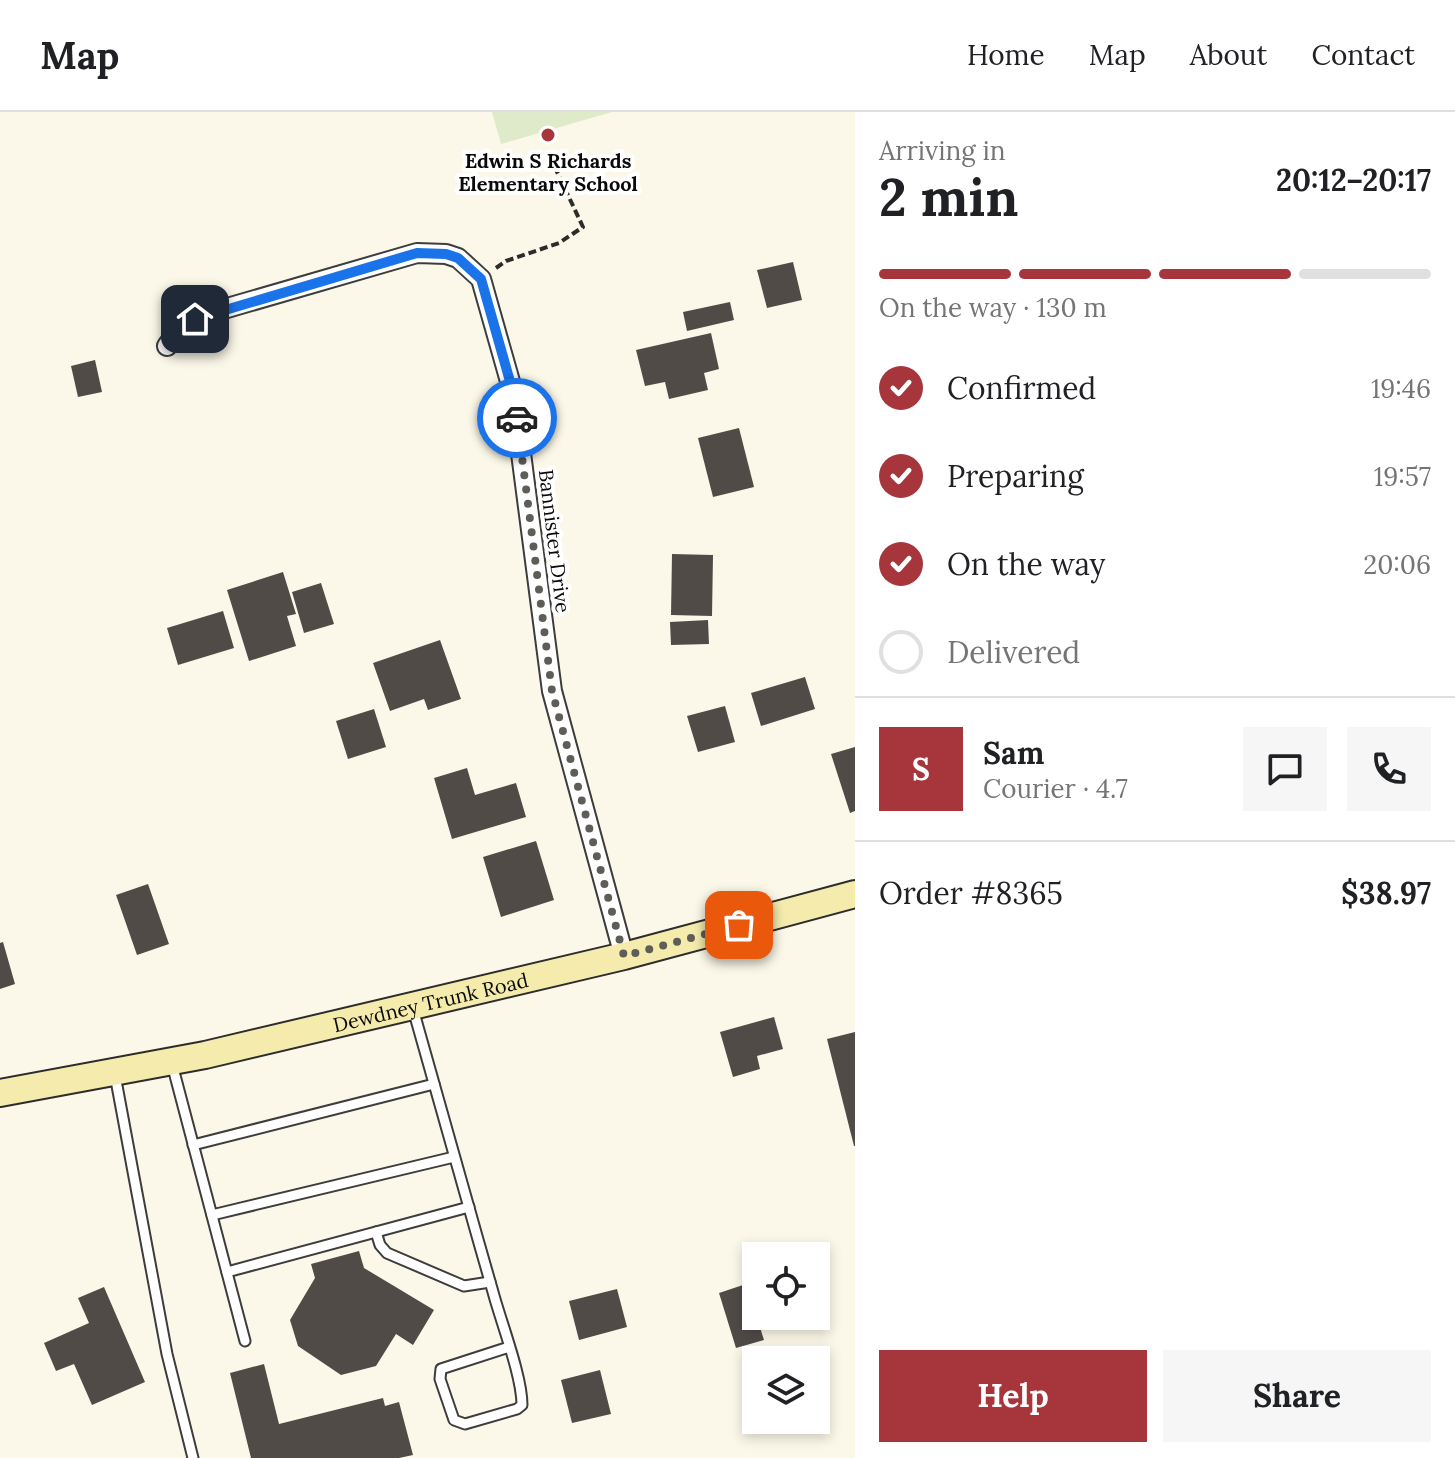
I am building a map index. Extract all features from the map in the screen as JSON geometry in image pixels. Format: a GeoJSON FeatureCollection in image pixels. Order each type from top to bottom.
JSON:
{"type":"FeatureCollection","features":[{"type":"Feature","properties":{"kind":"main road","name":"Dewdney Trunk Road"},"geometry":{"type":"LineString","coordinates":[[0,1093],[171,1061],[412,1006],[624,956],[855,894]]}},
{"type":"Feature","properties":{"kind":"street"},"geometry":{"type":"LineString","coordinates":[[167,346],[180,328],[210,313],[417,253],[446,254],[458,258],[481,279]]}},
{"type":"Feature","properties":{"kind":"street","name":"Bannister Drive"},"geometry":{"type":"LineString","coordinates":[[481,279],[513,392],[552,691],[624,956]]}},
{"type":"Feature","properties":{"kind":"lane"},"geometry":{"type":"LineString","coordinates":[[412,1006],[509,1347],[522,1405],[465,1424],[454,1420],[440,1379],[441,1369],[509,1347]]}},
{"type":"Feature","properties":{"kind":"lane"},"geometry":{"type":"LineString","coordinates":[[171,1061],[245,1341]]}},
{"type":"Feature","properties":{"kind":"lane"},"geometry":{"type":"LineString","coordinates":[[115,1072],[167,1354],[193,1458]]}},
{"type":"Feature","properties":{"kind":"lane"},"geometry":{"type":"LineString","coordinates":[[193,1145],[434,1084]]}},
{"type":"Feature","properties":{"kind":"lane"},"geometry":{"type":"LineString","coordinates":[[212,1215],[454,1157]]}},
{"type":"Feature","properties":{"kind":"lane"},"geometry":{"type":"LineString","coordinates":[[227,1272],[469,1207]]}},
{"type":"Feature","properties":{"kind":"lane"},"geometry":{"type":"LineString","coordinates":[[376,1232],[387,1253],[464,1286],[490,1282]]}},
{"type":"Feature","properties":{"kind":"path"},"geometry":{"type":"LineString","coordinates":[[481,279],[506,261],[559,243],[583,227],[550,157]]}},
{"type":"Feature","properties":{"kind":"green space"},"geometry":{"type":"Polygon","coordinates":[[[492,112],[612,112],[501,144],[492,112]]]}},
{"type":"Feature","properties":{"kind":"building"},"geometry":{"type":"Polygon","coordinates":[[[793,262],[802,300],[767,308],[757,270],[793,262]]]}},
{"type":"Feature","properties":{"kind":"building"},"geometry":{"type":"Polygon","coordinates":[[[730,302],[734,320],[687,331],[683,312],[730,302]]]}},
{"type":"Feature","properties":{"kind":"building"},"geometry":{"type":"Polygon","coordinates":[[[711,333],[719,369],[704,373],[708,390],[669,399],[665,382],[645,386],[636,350],[711,333]]]}},
{"type":"Feature","properties":{"kind":"building"},"geometry":{"type":"Polygon","coordinates":[[[95,360],[102,392],[78,397],[71,366],[95,360]]]}},
{"type":"Feature","properties":{"kind":"building"},"geometry":{"type":"Polygon","coordinates":[[[739,428],[754,487],[713,497],[698,438],[739,428]]]}},
{"type":"Feature","properties":{"kind":"building"},"geometry":{"type":"Polygon","coordinates":[[[672,554],[713,555],[712,616],[671,615],[672,554]]]}},
{"type":"Feature","properties":{"kind":"building"},"geometry":{"type":"Polygon","coordinates":[[[283,572],[296,614],[287,616],[296,646],[249,661],[227,590],[283,572]]]}},
{"type":"Feature","properties":{"kind":"building"},"geometry":{"type":"Polygon","coordinates":[[[321,583],[334,624],[304,633],[292,592],[321,583]]]}},
{"type":"Feature","properties":{"kind":"building"},"geometry":{"type":"Polygon","coordinates":[[[223,611],[234,648],[178,665],[167,628],[223,611]]]}},
{"type":"Feature","properties":{"kind":"building"},"geometry":{"type":"Polygon","coordinates":[[[708,620],[709,644],[671,645],[670,622],[708,620]]]}},
{"type":"Feature","properties":{"kind":"building"},"geometry":{"type":"Polygon","coordinates":[[[440,640],[461,699],[428,710],[424,699],[390,711],[373,663],[440,640]]]}},
{"type":"Feature","properties":{"kind":"building"},"geometry":{"type":"Polygon","coordinates":[[[805,677],[815,709],[761,726],[751,693],[805,677]]]}},
{"type":"Feature","properties":{"kind":"building"},"geometry":{"type":"Polygon","coordinates":[[[725,706],[735,742],[698,752],[687,716],[725,706]]]}},
{"type":"Feature","properties":{"kind":"building"},"geometry":{"type":"Polygon","coordinates":[[[374,709],[386,747],[348,759],[336,721],[374,709]]]}},
{"type":"Feature","properties":{"kind":"building"},"geometry":{"type":"Polygon","coordinates":[[[855,747],[855,811],[850,813],[831,754],[855,747]]]}},
{"type":"Feature","properties":{"kind":"building"},"geometry":{"type":"Polygon","coordinates":[[[467,768],[475,795],[516,783],[526,817],[452,839],[434,778],[467,768]]]}},
{"type":"Feature","properties":{"kind":"building"},"geometry":{"type":"Polygon","coordinates":[[[536,841],[554,900],[501,917],[483,857],[536,841]]]}},
{"type":"Feature","properties":{"kind":"building"},"geometry":{"type":"Polygon","coordinates":[[[148,884],[169,944],[137,955],[116,895],[148,884]]]}},
{"type":"Feature","properties":{"kind":"building"},"geometry":{"type":"Polygon","coordinates":[[[3,942],[15,984],[0,989],[0,943],[3,942]]]}},
{"type":"Feature","properties":{"kind":"building"},"geometry":{"type":"Polygon","coordinates":[[[774,1017],[783,1049],[757,1056],[760,1069],[733,1077],[720,1032],[774,1017]]]}},
{"type":"Feature","properties":{"kind":"building"},"geometry":{"type":"Polygon","coordinates":[[[855,1032],[855,1146],[854,1146],[827,1039],[855,1032]]]}},
{"type":"Feature","properties":{"kind":"building"},"geometry":{"type":"Polygon","coordinates":[[[359,1251],[364,1268],[434,1310],[413,1345],[396,1334],[376,1366],[341,1375],[298,1346],[290,1320],[315,1278],[311,1264],[359,1251]]]}},
{"type":"Feature","properties":{"kind":"building"},"geometry":{"type":"Polygon","coordinates":[[[742,1285],[742,1330],[761,1330],[764,1340],[736,1348],[719,1293],[742,1285]]]}},
{"type":"Feature","properties":{"kind":"building"},"geometry":{"type":"Polygon","coordinates":[[[104,1287],[145,1382],[92,1405],[74,1364],[56,1371],[44,1343],[89,1323],[78,1298],[104,1287]]]}},
{"type":"Feature","properties":{"kind":"building"},"geometry":{"type":"Polygon","coordinates":[[[617,1289],[627,1327],[579,1340],[569,1301],[617,1289]]]}},
{"type":"Feature","properties":{"kind":"building"},"geometry":{"type":"Polygon","coordinates":[[[264,1364],[279,1424],[383,1398],[385,1406],[399,1402],[413,1455],[399,1458],[251,1458],[230,1373],[264,1364]]]}},
{"type":"Feature","properties":{"kind":"building"},"geometry":{"type":"Polygon","coordinates":[[[600,1370],[611,1414],[572,1423],[561,1380],[600,1370]]]}},
{"type":"Feature","properties":{"kind":"way so far"},"geometry":{"type":"LineString","coordinates":[[517,418],[552,691],[624,956],[739,925]]}},
{"type":"Feature","properties":{"kind":"place","name":"Edwin S Richards Elementary School"},"geometry":{"type":"Point","coordinates":[548,135]}},
{"type":"Feature","properties":{"kind":"route"},"geometry":{"type":"LineString","coordinates":[[195,319],[417,253],[446,254],[458,258],[481,279],[513,392],[517,418]]}}]}
